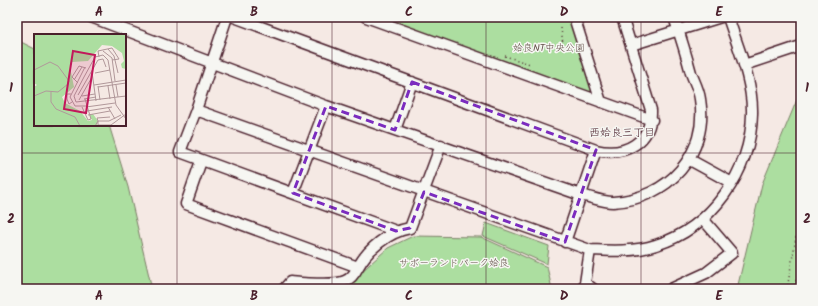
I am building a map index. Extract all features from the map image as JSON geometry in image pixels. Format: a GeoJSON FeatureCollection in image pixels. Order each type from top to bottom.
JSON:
{"type":"FeatureCollection","features":[{"type":"Feature","properties":{"kind":"street"},"geometry":{"type":"LineString","coordinates":[[90,17],[326,106],[580,194],[612,202],[635,199],[655,191],[673,178],[690,160],[701,128],[700,98],[674,17]]}},
{"type":"Feature","properties":{"kind":"street"},"geometry":{"type":"LineString","coordinates":[[227,17],[196,110],[180,152],[396,231]]}},
{"type":"Feature","properties":{"kind":"street"},"geometry":{"type":"LineString","coordinates":[[234,17],[610,154],[629,149],[644,136],[652,120],[651,110],[622,17]]}},
{"type":"Feature","properties":{"kind":"street"},"geometry":{"type":"LineString","coordinates":[[366,17],[652,120]]}},
{"type":"Feature","properties":{"kind":"street"},"geometry":{"type":"LineString","coordinates":[[574,17],[602,102]]}},
{"type":"Feature","properties":{"kind":"street"},"geometry":{"type":"LineString","coordinates":[[631,45],[721,17]]}},
{"type":"Feature","properties":{"kind":"street"},"geometry":{"type":"LineString","coordinates":[[196,110],[590,250],[634,250],[656,245],[689,231],[703,219],[732,183],[743,161],[750,135],[752,113],[744,65],[728,17]]}},
{"type":"Feature","properties":{"kind":"street"},"geometry":{"type":"LineString","coordinates":[[744,65],[801,46]]}},
{"type":"Feature","properties":{"kind":"street"},"geometry":{"type":"LineString","coordinates":[[395,130],[412,82]]}},
{"type":"Feature","properties":{"kind":"street"},"geometry":{"type":"LineString","coordinates":[[293,193],[326,106]]}},
{"type":"Feature","properties":{"kind":"street"},"geometry":{"type":"LineString","coordinates":[[284,289],[290,282],[305,284],[344,282],[353,275],[364,255],[396,231],[410,228],[441,145]]}},
{"type":"Feature","properties":{"kind":"street"},"geometry":{"type":"LineString","coordinates":[[565,242],[596,150]]}},
{"type":"Feature","properties":{"kind":"street"},"geometry":{"type":"LineString","coordinates":[[690,160],[732,183]]}},
{"type":"Feature","properties":{"kind":"street"},"geometry":{"type":"LineString","coordinates":[[202,161],[186,204],[358,267]]}},
{"type":"Feature","properties":{"kind":"street"},"geometry":{"type":"LineString","coordinates":[[671,289],[706,273],[732,253],[703,219]]}},
{"type":"Feature","properties":{"kind":"street"},"geometry":{"type":"LineString","coordinates":[[590,250],[585,283],[593,289]]}},
{"type":"Feature","properties":{"kind":"path"},"geometry":{"type":"LineString","coordinates":[[561,28],[563,44]]}},
{"type":"Feature","properties":{"kind":"path"},"geometry":{"type":"LineString","coordinates":[[787,289],[797,232],[798,205],[801,197]]}},
{"type":"Feature","properties":{"kind":"path"},"geometry":{"type":"LineString","coordinates":[[794,289],[796,280],[800,289]]}},
{"type":"Feature","properties":{"kind":"highlighted area"},"geometry":{"type":"Polygon","coordinates":[[[412,82],[596,150],[565,242],[424,192],[410,228],[396,231],[293,193],[326,106],[395,130],[412,82]]]}},
{"type":"Feature","properties":{"kind":"green space","name":"姶良NT中央公園"},"geometry":{"type":"Polygon","coordinates":[[[378,17],[573,17],[597,98],[378,17]]]}},
{"type":"Feature","properties":{"kind":"green space"},"geometry":{"type":"Polygon","coordinates":[[[17,40],[34,48],[34,126],[109,126],[128,187],[152,289],[17,289],[17,40]]]}},
{"type":"Feature","properties":{"kind":"green space"},"geometry":{"type":"Polygon","coordinates":[[[801,90],[801,289],[737,289],[762,184],[801,90]]]}},
{"type":"Feature","properties":{"kind":"green space"},"geometry":{"type":"Polygon","coordinates":[[[486,223],[549,246],[547,264],[483,236],[486,223]]]}},
{"type":"Feature","properties":{"kind":"green space","name":"サボーランドパーク姶良"},"geometry":{"type":"Polygon","coordinates":[[[413,236],[481,237],[547,267],[552,289],[342,289],[388,248],[413,236]]]}},
{"type":"Feature","properties":{"kind":"district","name":"西姶良三丁目"},"geometry":{"type":"Point","coordinates":[622,133]}}]}
